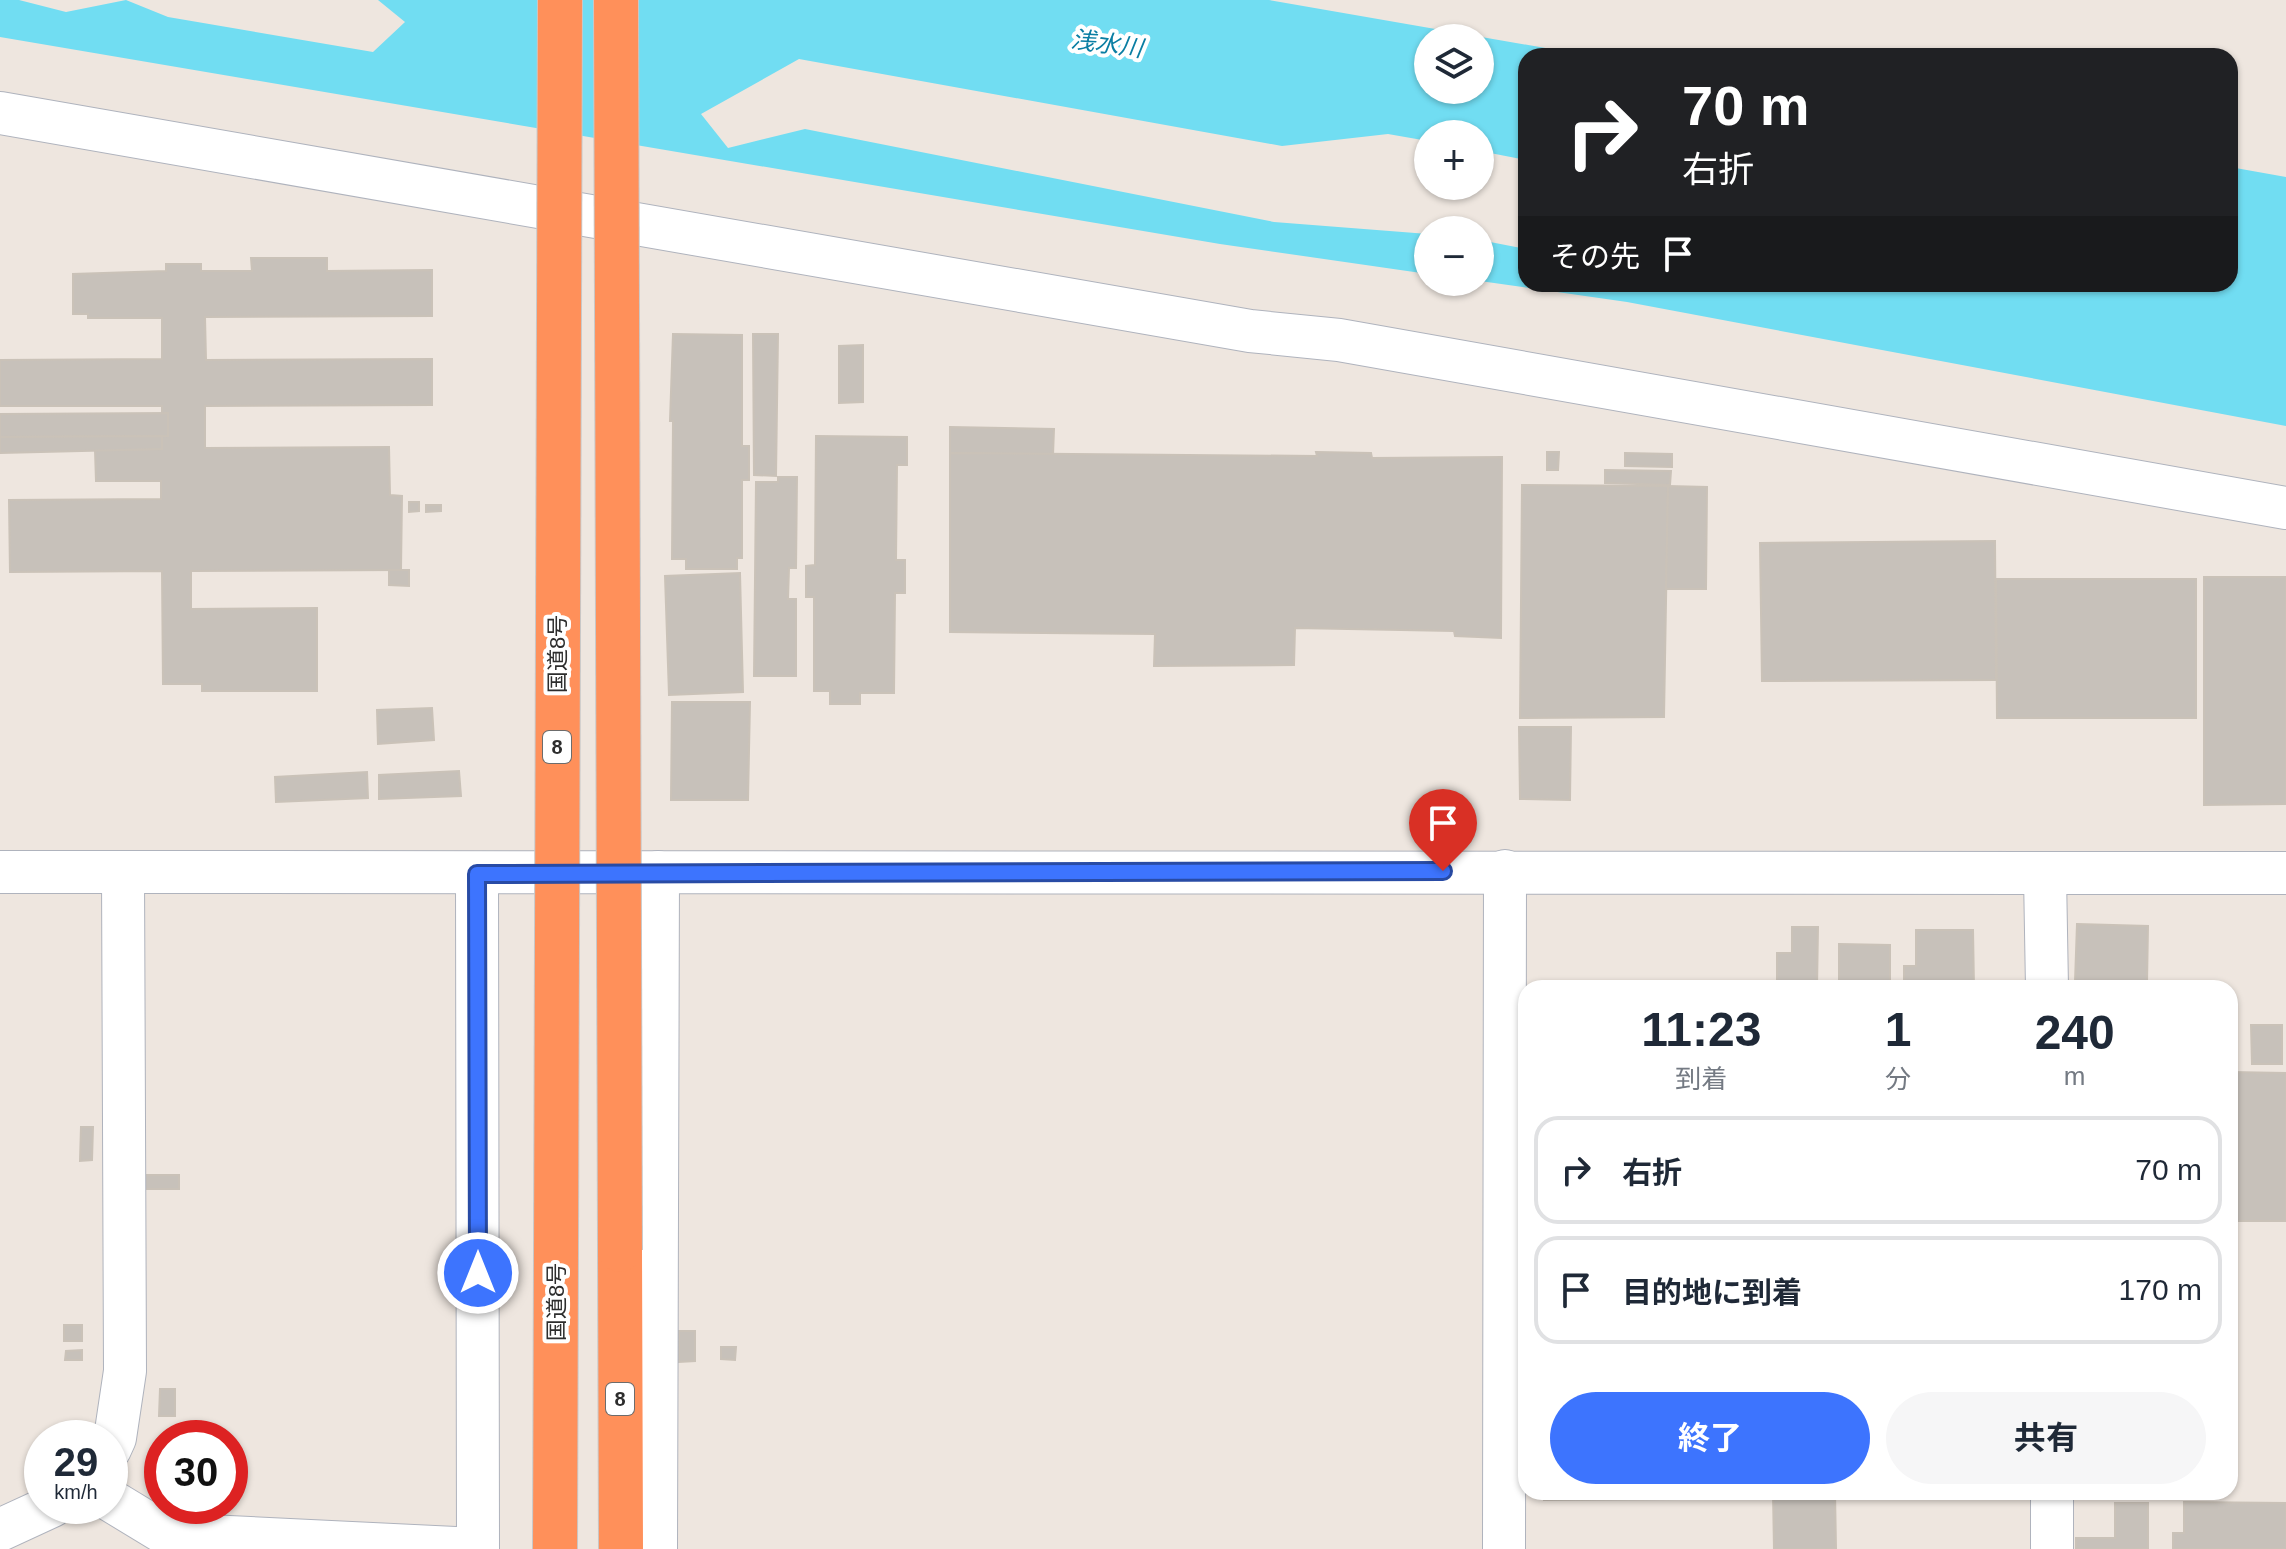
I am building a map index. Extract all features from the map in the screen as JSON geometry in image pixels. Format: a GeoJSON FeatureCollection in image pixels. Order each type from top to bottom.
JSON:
{"type":"FeatureCollection","features":[{"type":"Feature","properties":{"kind":"highway","name":"国道8号"},"geometry":{"type":"LineString","coordinates":[[555,1549],[560,0]]}},
{"type":"Feature","properties":{"kind":"highway","name":"8"},"geometry":{"type":"LineString","coordinates":[[616,0],[621,1549]]}},
{"type":"Feature","properties":{"kind":"street"},"geometry":{"type":"LineString","coordinates":[[0,113],[1235,328],[1339,340],[2286,508]]}},
{"type":"Feature","properties":{"kind":"street"},"geometry":{"type":"LineString","coordinates":[[1504,1549],[1505,871]]}},
{"type":"Feature","properties":{"kind":"street"},"geometry":{"type":"LineString","coordinates":[[0,872],[2286,873]]}},
{"type":"Feature","properties":{"kind":"street"},"geometry":{"type":"LineString","coordinates":[[118,1420],[125,1371],[123,872]]}},
{"type":"Feature","properties":{"kind":"street"},"geometry":{"type":"LineString","coordinates":[[656,1549],[658,872]]}},
{"type":"Feature","properties":{"kind":"street"},"geometry":{"type":"LineString","coordinates":[[128,1511],[166,1534],[477,1549],[477,874]]}},
{"type":"Feature","properties":{"kind":"street"},"geometry":{"type":"LineString","coordinates":[[2045,875],[2047,980]]}},
{"type":"Feature","properties":{"kind":"street"},"geometry":{"type":"LineString","coordinates":[[2052,1500],[2052,1549]]}},
{"type":"Feature","properties":{"kind":"street"},"geometry":{"type":"LineString","coordinates":[[0,1530],[24,1519]]}},
{"type":"Feature","properties":{"kind":"water","name":"浅水川"},"geometry":{"type":"Polygon","coordinates":[[[0,0],[19,0],[66,12],[126,0],[168,17],[373,52],[405,22],[378,0],[1269,0],[1414,25],[1414,104],[1494,104],[1494,39],[1545,48],[1518,48],[1518,158],[1494,154],[1494,120],[1414,120],[1414,139],[1388,134],[1282,146],[799,59],[701,114],[728,148],[805,129],[1274,222],[1414,233],[1414,272],[1220,244],[0,37],[0,0]]]}},
{"type":"Feature","properties":{"kind":"water"},"geometry":{"type":"Polygon","coordinates":[[[2238,168],[2286,177],[2286,426],[1627,302],[1557,292],[2238,292],[2238,168]]]}},
{"type":"Feature","properties":{"kind":"water"},"geometry":{"type":"Polygon","coordinates":[[[1494,243],[1518,247],[1518,286],[1494,283],[1494,243]]]}},
{"type":"Feature","properties":{"kind":"building"},"geometry":{"type":"Polygon","coordinates":[[[251,258],[327,258],[327,271],[432,270],[432,316],[205,317],[206,360],[432,359],[432,405],[205,406],[205,448],[389,447],[390,495],[402,496],[401,570],[191,571],[191,609],[317,608],[317,691],[202,691],[202,684],[163,684],[162,571],[10,572],[9,500],[161,499],[161,481],[96,481],[95,450],[162,449],[162,406],[0,406],[0,360],[162,359],[162,318],[88,318],[88,314],[73,314],[73,274],[166,271],[166,264],[201,264],[201,271],[252,271],[251,258]]]}},
{"type":"Feature","properties":{"kind":"building"},"geometry":{"type":"Polygon","coordinates":[[[673,334],[742,335],[742,446],[749,446],[749,480],[742,480],[742,558],[737,558],[737,569],[686,569],[686,559],[672,559],[673,421],[670,421],[673,334]]]}},
{"type":"Feature","properties":{"kind":"building"},"geometry":{"type":"Polygon","coordinates":[[[753,334],[778,334],[776,476],[754,475],[753,334]]]}},
{"type":"Feature","properties":{"kind":"building"},"geometry":{"type":"Polygon","coordinates":[[[863,345],[863,402],[839,403],[839,346],[863,345]]]}},
{"type":"Feature","properties":{"kind":"building"},"geometry":{"type":"Polygon","coordinates":[[[168,413],[168,436],[0,437],[0,414],[168,413]]]}},
{"type":"Feature","properties":{"kind":"building"},"geometry":{"type":"Polygon","coordinates":[[[950,427],[1054,429],[1053,455],[950,453],[950,427]]]}},
{"type":"Feature","properties":{"kind":"building"},"geometry":{"type":"Polygon","coordinates":[[[162,436],[162,449],[0,453],[0,437],[162,436]]]}},
{"type":"Feature","properties":{"kind":"building"},"geometry":{"type":"Polygon","coordinates":[[[816,436],[907,437],[907,465],[897,465],[896,560],[905,560],[905,593],[895,593],[894,693],[860,693],[860,704],[830,704],[830,691],[814,691],[814,597],[806,597],[806,566],[815,565],[816,436]]]}},
{"type":"Feature","properties":{"kind":"building"},"geometry":{"type":"Polygon","coordinates":[[[1316,452],[1371,453],[1372,458],[1502,457],[1501,638],[1455,636],[1454,631],[1295,628],[1294,665],[1154,666],[1155,634],[950,632],[950,453],[1317,456],[1316,452]]]}},
{"type":"Feature","properties":{"kind":"building"},"geometry":{"type":"Polygon","coordinates":[[[1547,452],[1559,452],[1558,470],[1547,470],[1547,452]]]}},
{"type":"Feature","properties":{"kind":"building"},"geometry":{"type":"Polygon","coordinates":[[[1625,453],[1672,454],[1672,467],[1625,466],[1625,453]]]}},
{"type":"Feature","properties":{"kind":"building"},"geometry":{"type":"Polygon","coordinates":[[[1605,470],[1671,471],[1670,485],[1605,483],[1605,470]]]}},
{"type":"Feature","properties":{"kind":"building"},"geometry":{"type":"Polygon","coordinates":[[[778,477],[797,477],[796,568],[789,568],[788,599],[796,599],[796,676],[754,676],[756,482],[778,482],[778,477]]]}},
{"type":"Feature","properties":{"kind":"building"},"geometry":{"type":"Polygon","coordinates":[[[1522,485],[1668,486],[1664,717],[1520,718],[1522,485]]]}},
{"type":"Feature","properties":{"kind":"building"},"geometry":{"type":"Polygon","coordinates":[[[1668,486],[1707,487],[1706,589],[1666,589],[1668,486]]]}},
{"type":"Feature","properties":{"kind":"building"},"geometry":{"type":"Polygon","coordinates":[[[409,502],[419,502],[419,511],[409,512],[409,502]]]}},
{"type":"Feature","properties":{"kind":"building"},"geometry":{"type":"Polygon","coordinates":[[[426,505],[441,505],[441,511],[426,512],[426,505]]]}},
{"type":"Feature","properties":{"kind":"building"},"geometry":{"type":"Polygon","coordinates":[[[1995,541],[1996,680],[1762,681],[1760,543],[1995,541]]]}},
{"type":"Feature","properties":{"kind":"building"},"geometry":{"type":"Polygon","coordinates":[[[389,570],[409,570],[409,586],[389,585],[389,570]]]}},
{"type":"Feature","properties":{"kind":"building"},"geometry":{"type":"Polygon","coordinates":[[[740,573],[743,692],[669,695],[665,576],[740,573]]]}},
{"type":"Feature","properties":{"kind":"building"},"geometry":{"type":"Polygon","coordinates":[[[2204,577],[2286,577],[2286,804],[2204,805],[2204,577]]]}},
{"type":"Feature","properties":{"kind":"building"},"geometry":{"type":"Polygon","coordinates":[[[1996,579],[2196,579],[2196,718],[1997,718],[1996,579]]]}},
{"type":"Feature","properties":{"kind":"building"},"geometry":{"type":"Polygon","coordinates":[[[672,702],[750,702],[748,800],[671,800],[672,702]]]}},
{"type":"Feature","properties":{"kind":"building"},"geometry":{"type":"Polygon","coordinates":[[[432,708],[434,740],[378,744],[377,710],[432,708]]]}},
{"type":"Feature","properties":{"kind":"building"},"geometry":{"type":"Polygon","coordinates":[[[1519,727],[1571,727],[1570,800],[1520,799],[1519,727]]]}},
{"type":"Feature","properties":{"kind":"building"},"geometry":{"type":"Polygon","coordinates":[[[459,771],[461,796],[379,799],[379,775],[459,771]]]}},
{"type":"Feature","properties":{"kind":"building"},"geometry":{"type":"Polygon","coordinates":[[[367,772],[368,798],[276,802],[275,777],[367,772]]]}},
{"type":"Feature","properties":{"kind":"building"},"geometry":{"type":"Polygon","coordinates":[[[2077,924],[2148,926],[2147,980],[2075,980],[2077,924]]]}},
{"type":"Feature","properties":{"kind":"building"},"geometry":{"type":"Polygon","coordinates":[[[1792,927],[1818,927],[1817,980],[1777,980],[1777,953],[1792,953],[1792,927]]]}},
{"type":"Feature","properties":{"kind":"building"},"geometry":{"type":"Polygon","coordinates":[[[1916,930],[1973,930],[1974,980],[1904,980],[1904,966],[1916,966],[1916,930]]]}},
{"type":"Feature","properties":{"kind":"building"},"geometry":{"type":"Polygon","coordinates":[[[1839,944],[1890,945],[1890,980],[1839,980],[1839,944]]]}},
{"type":"Feature","properties":{"kind":"building"},"geometry":{"type":"Polygon","coordinates":[[[2251,1025],[2282,1025],[2282,1064],[2252,1064],[2251,1025]]]}},
{"type":"Feature","properties":{"kind":"building"},"geometry":{"type":"Polygon","coordinates":[[[2238,1072],[2286,1073],[2286,1221],[2238,1221],[2238,1072]]]}},
{"type":"Feature","properties":{"kind":"building"},"geometry":{"type":"Polygon","coordinates":[[[81,1127],[93,1127],[92,1160],[80,1161],[81,1127]]]}},
{"type":"Feature","properties":{"kind":"building"},"geometry":{"type":"Polygon","coordinates":[[[145,1175],[179,1175],[179,1189],[145,1189],[145,1175]]]}},
{"type":"Feature","properties":{"kind":"building"},"geometry":{"type":"Polygon","coordinates":[[[64,1325],[82,1325],[82,1341],[64,1341],[64,1325]]]}},
{"type":"Feature","properties":{"kind":"building"},"geometry":{"type":"Polygon","coordinates":[[[679,1331],[695,1331],[695,1361],[679,1362],[679,1331]]]}},
{"type":"Feature","properties":{"kind":"building"},"geometry":{"type":"Polygon","coordinates":[[[721,1347],[736,1347],[735,1360],[721,1359],[721,1347]]]}},
{"type":"Feature","properties":{"kind":"building"},"geometry":{"type":"Polygon","coordinates":[[[82,1350],[82,1360],[65,1360],[66,1351],[82,1350]]]}},
{"type":"Feature","properties":{"kind":"building"},"geometry":{"type":"Polygon","coordinates":[[[160,1389],[175,1389],[175,1416],[159,1416],[160,1389]]]}},
{"type":"Feature","properties":{"kind":"building"},"geometry":{"type":"Polygon","coordinates":[[[1773,1500],[1835,1500],[1836,1549],[1774,1549],[1773,1500]]]}},
{"type":"Feature","properties":{"kind":"building"},"geometry":{"type":"Polygon","coordinates":[[[2184,1502],[2286,1503],[2286,1549],[2173,1549],[2173,1533],[2184,1533],[2184,1502]]]}},
{"type":"Feature","properties":{"kind":"building"},"geometry":{"type":"Polygon","coordinates":[[[2115,1503],[2148,1503],[2148,1549],[2076,1549],[2076,1538],[2115,1538],[2115,1503]]]}},
{"type":"Feature","properties":{"kind":"route"},"geometry":{"type":"LineString","coordinates":[[478,1273],[477,874],[1443,871]]}}]}
